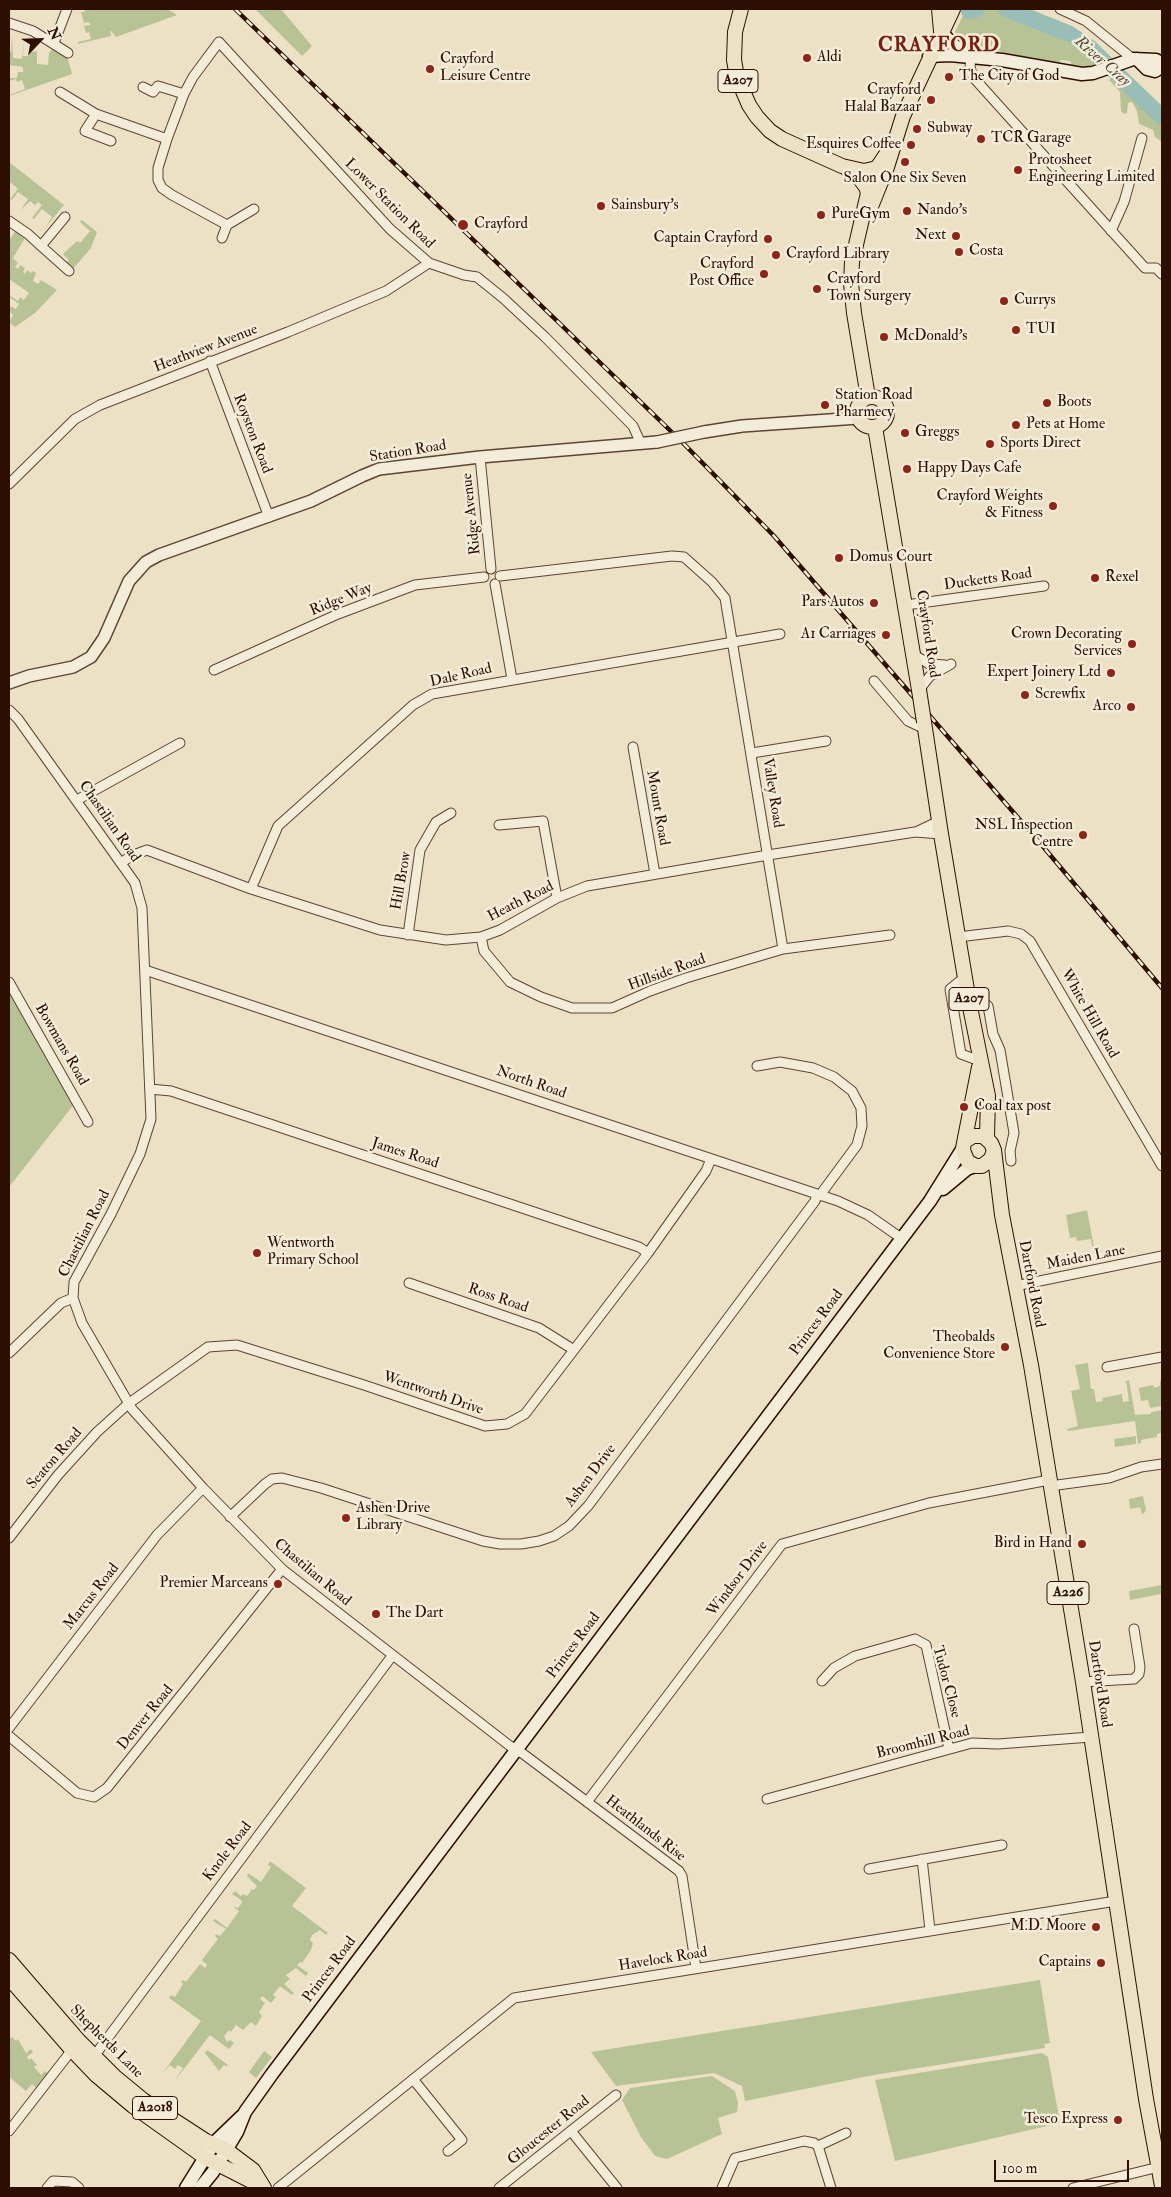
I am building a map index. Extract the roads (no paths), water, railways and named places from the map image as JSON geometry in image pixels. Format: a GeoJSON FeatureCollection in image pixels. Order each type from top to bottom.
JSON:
{"type":"FeatureCollection","features":[{"type":"Feature","properties":{"kind":"main road","name":"A207"},"geometry":{"type":"LineString","coordinates":[[741,9],[735,32],[734,60],[742,91],[757,117],[770,131],[782,139],[842,166],[860,178],[868,193],[862,226],[854,254],[851,283],[868,397]]}},
{"type":"Feature","properties":{"kind":"main road"},"geometry":{"type":"LineString","coordinates":[[938,9],[941,31],[951,43],[971,57]]}},
{"type":"Feature","properties":{"kind":"main road"},"geometry":{"type":"LineString","coordinates":[[941,31],[953,9]]}},
{"type":"Feature","properties":{"kind":"main road","name":"A207"},"geometry":{"type":"LineString","coordinates":[[862,226],[876,198],[903,116],[941,31]]}},
{"type":"Feature","properties":{"kind":"main road"},"geometry":{"type":"LineString","coordinates":[[929,56],[971,57],[1082,74],[1093,73],[1135,59],[1156,60],[1162,64]]}},
{"type":"Feature","properties":{"kind":"main road","name":"A207"},"geometry":{"type":"LineString","coordinates":[[842,166],[872,171],[882,163],[893,144]]}},
{"type":"Feature","properties":{"kind":"main road"},"geometry":{"type":"LineString","coordinates":[[868,397],[880,399],[887,409],[885,421],[875,427],[864,426],[858,418],[858,405],[868,397]]}},
{"type":"Feature","properties":{"kind":"main road","name":"Crayford Road"},"geometry":{"type":"LineString","coordinates":[[875,427],[906,605],[958,937],[988,1096],[990,1144]]}},
{"type":"Feature","properties":{"kind":"main road","name":"Crayford Road"},"geometry":{"type":"LineString","coordinates":[[964,1145],[980,1061]]}},
{"type":"Feature","properties":{"kind":"main road"},"geometry":{"type":"LineString","coordinates":[[978,1135],[990,1144],[991,1159],[978,1166],[968,1162],[964,1145],[970,1137],[978,1135]]}},
{"type":"Feature","properties":{"kind":"main road","name":"Dartford Road"},"geometry":{"type":"LineString","coordinates":[[990,1144],[1031,1365],[1083,1682],[1146,2099],[1162,2186]]}},
{"type":"Feature","properties":{"kind":"main road","name":"Princes Road"},"geometry":{"type":"LineString","coordinates":[[200,2188],[220,2146],[516,1749],[930,1201],[964,1145]]}},
{"type":"Feature","properties":{"kind":"main road","name":"Princes Road"},"geometry":{"type":"LineString","coordinates":[[930,1201],[957,1176],[978,1166]]}},
{"type":"Feature","properties":{"kind":"main road","name":"Dartford Road"},"geometry":{"type":"LineString","coordinates":[[978,1166],[987,1170],[998,1188]]}},
{"type":"Feature","properties":{"kind":"main road","name":"Shepherds Lane"},"geometry":{"type":"LineString","coordinates":[[9,1960],[76,2046]]}},
{"type":"Feature","properties":{"kind":"main road","name":"Shepherds Lane"},"geometry":{"type":"LineString","coordinates":[[9,1978],[133,2106],[212,2161],[263,2188]]}},
{"type":"Feature","properties":{"kind":"main road","name":"Shepherds Lane"},"geometry":{"type":"LineString","coordinates":[[90,2060],[143,2100],[206,2141],[220,2146],[253,2170],[263,2188]]}},
{"type":"Feature","properties":{"kind":"main road","name":"Princes Road"},"geometry":{"type":"LineString","coordinates":[[186,2188],[212,2161]]}},
{"type":"Feature","properties":{"kind":"street"},"geometry":{"type":"LineString","coordinates":[[54,43],[68,9]]}},
{"type":"Feature","properties":{"kind":"street"},"geometry":{"type":"LineString","coordinates":[[1060,9],[1086,21],[1135,59]]}},
{"type":"Feature","properties":{"kind":"street"},"geometry":{"type":"LineString","coordinates":[[9,23],[26,28],[68,53]]}},
{"type":"Feature","properties":{"kind":"street","name":"Lower Station Road"},"geometry":{"type":"LineString","coordinates":[[184,94],[193,77],[219,42],[390,229],[430,263],[464,275],[477,277],[503,298],[545,337],[633,426],[641,444]]}},
{"type":"Feature","properties":{"kind":"street"},"geometry":{"type":"LineString","coordinates":[[971,57],[970,67],[973,76],[1144,268],[1156,268],[1162,274]]}},
{"type":"Feature","properties":{"kind":"street"},"geometry":{"type":"LineString","coordinates":[[143,87],[153,92],[158,86],[184,94],[158,168],[158,176],[162,188],[227,226]]}},
{"type":"Feature","properties":{"kind":"street"},"geometry":{"type":"LineString","coordinates":[[60,92],[96,114],[167,139]]}},
{"type":"Feature","properties":{"kind":"street"},"geometry":{"type":"LineString","coordinates":[[96,114],[85,131],[111,141]]}},
{"type":"Feature","properties":{"kind":"street"},"geometry":{"type":"LineString","coordinates":[[1111,231],[1124,202],[1142,138]]}},
{"type":"Feature","properties":{"kind":"street"},"geometry":{"type":"LineString","coordinates":[[222,238],[227,226],[254,209]]}},
{"type":"Feature","properties":{"kind":"street"},"geometry":{"type":"LineString","coordinates":[[42,246],[65,217]]}},
{"type":"Feature","properties":{"kind":"street"},"geometry":{"type":"LineString","coordinates":[[9,221],[42,246],[69,271]]}},
{"type":"Feature","properties":{"kind":"street","name":"Heathview Avenue"},"geometry":{"type":"LineString","coordinates":[[9,484],[75,418],[100,405],[288,332],[386,291],[430,263]]}},
{"type":"Feature","properties":{"kind":"street","name":"Royston Road"},"geometry":{"type":"LineString","coordinates":[[210,361],[269,517]]}},
{"type":"Feature","properties":{"kind":"street","name":"Station Road"},"geometry":{"type":"LineString","coordinates":[[9,683],[29,676],[73,667],[90,657],[104,638],[129,581],[146,562],[171,550],[311,501],[347,482],[379,469],[480,457],[641,444],[742,426],[858,418]]}},
{"type":"Feature","properties":{"kind":"street","name":"Ridge Avenue"},"geometry":{"type":"LineString","coordinates":[[480,457],[491,569]]}},
{"type":"Feature","properties":{"kind":"street"},"geometry":{"type":"LineString","coordinates":[[495,584],[499,581],[500,576],[672,556],[684,557],[712,582],[725,598],[733,641]]}},
{"type":"Feature","properties":{"kind":"street","name":"Ridge Avenue"},"geometry":{"type":"LineString","coordinates":[[484,577],[487,570],[491,569],[496,570],[500,576]]}},
{"type":"Feature","properties":{"kind":"street"},"geometry":{"type":"LineString","coordinates":[[484,577],[487,583],[495,584]]}},
{"type":"Feature","properties":{"kind":"street","name":"Ridge Way"},"geometry":{"type":"LineString","coordinates":[[214,670],[338,614],[415,585],[484,577]]}},
{"type":"Feature","properties":{"kind":"street"},"geometry":{"type":"LineString","coordinates":[[495,584],[512,679]]}},
{"type":"Feature","properties":{"kind":"street","name":"Ducketts Road"},"geometry":{"type":"LineString","coordinates":[[906,605],[1044,586]]}},
{"type":"Feature","properties":{"kind":"street","name":"Dale Road"},"geometry":{"type":"LineString","coordinates":[[251,888],[278,826],[413,705],[432,694],[780,634]]}},
{"type":"Feature","properties":{"kind":"street","name":"Valley Road"},"geometry":{"type":"LineString","coordinates":[[733,641],[783,949]]}},
{"type":"Feature","properties":{"kind":"street"},"geometry":{"type":"LineString","coordinates":[[913,654],[923,661],[934,665],[951,664],[930,676],[919,690]]}},
{"type":"Feature","properties":{"kind":"street"},"geometry":{"type":"LineString","coordinates":[[874,681],[908,721],[925,725]]}},
{"type":"Feature","properties":{"kind":"street","name":"Chastilian Road"},"geometry":{"type":"LineString","coordinates":[[9,710],[18,719],[77,800],[135,883],[142,908],[152,1119],[147,1138],[111,1214],[76,1276],[73,1298],[82,1323],[128,1404],[230,1517],[282,1569],[392,1656],[516,1749]]}},
{"type":"Feature","properties":{"kind":"street"},"geometry":{"type":"LineString","coordinates":[[752,753],[826,740]]}},
{"type":"Feature","properties":{"kind":"street"},"geometry":{"type":"LineString","coordinates":[[77,800],[180,743]]}},
{"type":"Feature","properties":{"kind":"street","name":"Mount Road"},"geometry":{"type":"LineString","coordinates":[[633,747],[654,874]]}},
{"type":"Feature","properties":{"kind":"street","name":"Hill Brow"},"geometry":{"type":"LineString","coordinates":[[408,935],[420,850],[436,822],[451,813]]}},
{"type":"Feature","properties":{"kind":"street"},"geometry":{"type":"LineString","coordinates":[[499,825],[543,821],[557,898]]}},
{"type":"Feature","properties":{"kind":"street","name":"Heath Road"},"geometry":{"type":"LineString","coordinates":[[121,863],[131,856],[147,850],[251,888],[380,930],[446,940],[480,937],[500,930],[557,898],[587,886],[940,827]]}},
{"type":"Feature","properties":{"kind":"street","name":"Heath Road"},"geometry":{"type":"LineString","coordinates":[[915,832],[940,827]]}},
{"type":"Feature","properties":{"kind":"street","name":"White Hill Road"},"geometry":{"type":"LineString","coordinates":[[958,937],[1008,930],[1021,934],[1030,941],[1162,1166]]}},
{"type":"Feature","properties":{"kind":"street","name":"Hillside Road"},"geometry":{"type":"LineString","coordinates":[[480,937],[484,951],[510,982],[541,997],[572,1008],[612,1008],[686,978],[783,949],[890,935]]}},
{"type":"Feature","properties":{"kind":"street","name":"North Road"},"geometry":{"type":"LineString","coordinates":[[145,970],[820,1195],[860,1210],[901,1238]]}},
{"type":"Feature","properties":{"kind":"street"},"geometry":{"type":"LineString","coordinates":[[965,977],[950,989],[961,1054],[980,1061]]}},
{"type":"Feature","properties":{"kind":"street","name":"Bowmans Road"},"geometry":{"type":"LineString","coordinates":[[9,982],[88,1122]]}},
{"type":"Feature","properties":{"kind":"street"},"geometry":{"type":"LineString","coordinates":[[969,1002],[984,1002],[988,1006],[993,1034],[1000,1050],[1014,1133],[1010,1151],[1011,1161]]}},
{"type":"Feature","properties":{"kind":"street","name":"Ashen Drive"},"geometry":{"type":"LineString","coordinates":[[230,1517],[265,1484],[272,1479],[282,1478],[321,1488],[483,1541],[500,1544],[521,1544],[554,1536],[569,1526],[588,1506],[857,1145],[862,1126],[861,1108],[852,1091],[834,1077],[813,1068],[780,1062],[757,1066]]}},
{"type":"Feature","properties":{"kind":"street","name":"James Road"},"geometry":{"type":"LineString","coordinates":[[150,1088],[181,1094],[639,1247],[648,1253]]}},
{"type":"Feature","properties":{"kind":"street"},"geometry":{"type":"LineString","coordinates":[[988,1096],[1007,1092]]}},
{"type":"Feature","properties":{"kind":"street","name":"Wentworth Drive"},"geometry":{"type":"LineString","coordinates":[[128,1404],[208,1347],[236,1345],[364,1385],[485,1426],[507,1424],[525,1414],[648,1253],[706,1171],[711,1159]]}},
{"type":"Feature","properties":{"kind":"street","name":"Maiden Lane"},"geometry":{"type":"LineString","coordinates":[[1015,1286],[1162,1256]]}},
{"type":"Feature","properties":{"kind":"street","name":"Ross Road"},"geometry":{"type":"LineString","coordinates":[[409,1283],[539,1328],[574,1350]]}},
{"type":"Feature","properties":{"kind":"street"},"geometry":{"type":"LineString","coordinates":[[9,1353],[61,1302],[73,1298]]}},
{"type":"Feature","properties":{"kind":"street"},"geometry":{"type":"LineString","coordinates":[[1107,1367],[1162,1357]]}},
{"type":"Feature","properties":{"kind":"street","name":"Seaton Road"},"geometry":{"type":"LineString","coordinates":[[9,1538],[64,1467],[97,1432],[128,1404]]}},
{"type":"Feature","properties":{"kind":"street","name":"Windsor Drive"},"geometry":{"type":"LineString","coordinates":[[587,1802],[782,1544],[929,1503],[1050,1483],[1110,1478],[1141,1467],[1162,1464]]}},
{"type":"Feature","properties":{"kind":"street","name":"Marcus Road"},"geometry":{"type":"LineString","coordinates":[[9,1728],[157,1535],[203,1488]]}},
{"type":"Feature","properties":{"kind":"street","name":"Denver Road"},"geometry":{"type":"LineString","coordinates":[[9,1736],[78,1794],[94,1798],[107,1788],[282,1569]]}},
{"type":"Feature","properties":{"kind":"street"},"geometry":{"type":"LineString","coordinates":[[1083,1682],[1134,1679],[1139,1674],[1140,1667],[1134,1629]]}},
{"type":"Feature","properties":{"kind":"street","name":"Tudor Close"},"geometry":{"type":"LineString","coordinates":[[822,1681],[834,1668],[855,1656],[915,1639],[926,1645],[949,1749]]}},
{"type":"Feature","properties":{"kind":"street","name":"Knole Road"},"geometry":{"type":"LineString","coordinates":[[90,2060],[392,1656]]}},
{"type":"Feature","properties":{"kind":"street","name":"Broomhill Road"},"geometry":{"type":"LineString","coordinates":[[767,1800],[972,1743],[998,1744],[1091,1737]]}},
{"type":"Feature","properties":{"kind":"street","name":"Heathlands Rise"},"geometry":{"type":"LineString","coordinates":[[516,1749],[679,1871],[682,1876],[696,1968]]}},
{"type":"Feature","properties":{"kind":"street"},"geometry":{"type":"LineString","coordinates":[[869,1869],[1002,1845]]}},
{"type":"Feature","properties":{"kind":"street"},"geometry":{"type":"LineString","coordinates":[[922,1859],[930,1930]]}},
{"type":"Feature","properties":{"kind":"street","name":"Havelock Road"},"geometry":{"type":"LineString","coordinates":[[278,2188],[514,1998],[1116,1901]]}},
{"type":"Feature","properties":{"kind":"street"},"geometry":{"type":"LineString","coordinates":[[9,2130],[76,2046]]}},
{"type":"Feature","properties":{"kind":"street"},"geometry":{"type":"LineString","coordinates":[[413,2079],[462,2140],[448,2151]]}},
{"type":"Feature","properties":{"kind":"street","name":"Gloucester Road"},"geometry":{"type":"LineString","coordinates":[[499,2188],[616,2095]]}},
{"type":"Feature","properties":{"kind":"street"},"geometry":{"type":"LineString","coordinates":[[571,2131],[617,2188]]}},
{"type":"Feature","properties":{"kind":"street"},"geometry":{"type":"LineString","coordinates":[[818,2146],[846,2133]]}},
{"type":"Feature","properties":{"kind":"street"},"geometry":{"type":"LineString","coordinates":[[722,2188],[732,2162],[741,2156],[800,2142],[812,2142],[818,2146],[831,2188]]}},
{"type":"Feature","properties":{"kind":"street"},"geometry":{"type":"LineString","coordinates":[[1073,2188],[1159,2167]]}},
{"type":"Feature","properties":{"kind":"street"},"geometry":{"type":"LineString","coordinates":[[47,2188],[53,2181],[72,2182],[79,2188]]}},
{"type":"Feature","properties":{"kind":"waterway","name":"River Cray"},"geometry":{"type":"LineString","coordinates":[[969,11],[977,9]]}},
{"type":"Feature","properties":{"kind":"waterway","name":"River Cray"},"geometry":{"type":"LineString","coordinates":[[1006,9],[1070,34],[1089,47],[1162,117]]}},
{"type":"Feature","properties":{"kind":"railway"},"geometry":{"type":"LineString","coordinates":[[235,9],[682,442],[774,536],[1040,843],[1162,988]]}},
{"type":"Feature","properties":{"kind":"place","name":"Aldi"},"geometry":{"type":"Point","coordinates":[807,58]}},
{"type":"Feature","properties":{"kind":"place","name":"Crayford Leisure Centre"},"geometry":{"type":"Point","coordinates":[430,69]}},
{"type":"Feature","properties":{"kind":"place","name":"The City of God"},"geometry":{"type":"Point","coordinates":[949,77]}},
{"type":"Feature","properties":{"kind":"place","name":"Crayford Halal Bazaar"},"geometry":{"type":"Point","coordinates":[931,100]}},
{"type":"Feature","properties":{"kind":"place","name":"Subway"},"geometry":{"type":"Point","coordinates":[917,129]}},
{"type":"Feature","properties":{"kind":"place","name":"TCR Garage"},"geometry":{"type":"Point","coordinates":[981,139]}},
{"type":"Feature","properties":{"kind":"place","name":"Esquires Coffee"},"geometry":{"type":"Point","coordinates":[911,145]}},
{"type":"Feature","properties":{"kind":"place","name":"Salon One Six Seven"},"geometry":{"type":"Point","coordinates":[905,162]}},
{"type":"Feature","properties":{"kind":"place","name":"Protosheet Engineering Limited"},"geometry":{"type":"Point","coordinates":[1018,170]}},
{"type":"Feature","properties":{"kind":"place","name":"Sainsbury's"},"geometry":{"type":"Point","coordinates":[601,206]}},
{"type":"Feature","properties":{"kind":"place","name":"Nando's"},"geometry":{"type":"Point","coordinates":[907,211]}},
{"type":"Feature","properties":{"kind":"place","name":"PureGym"},"geometry":{"type":"Point","coordinates":[821,215]}},
{"type":"Feature","properties":{"kind":"place","name":"Crayford"},"geometry":{"type":"Point","coordinates":[463,225]}},
{"type":"Feature","properties":{"kind":"place","name":"Next"},"geometry":{"type":"Point","coordinates":[956,236]}},
{"type":"Feature","properties":{"kind":"place","name":"Captain Crayford"},"geometry":{"type":"Point","coordinates":[768,239]}},
{"type":"Feature","properties":{"kind":"place","name":"Costa"},"geometry":{"type":"Point","coordinates":[959,252]}},
{"type":"Feature","properties":{"kind":"place","name":"Crayford Library"},"geometry":{"type":"Point","coordinates":[776,255]}},
{"type":"Feature","properties":{"kind":"place","name":"Crayford Post Office"},"geometry":{"type":"Point","coordinates":[764,274]}},
{"type":"Feature","properties":{"kind":"place","name":"Crayford Town Surgery"},"geometry":{"type":"Point","coordinates":[817,289]}},
{"type":"Feature","properties":{"kind":"place","name":"Currys"},"geometry":{"type":"Point","coordinates":[1004,301]}},
{"type":"Feature","properties":{"kind":"place","name":"TUI"},"geometry":{"type":"Point","coordinates":[1016,330]}},
{"type":"Feature","properties":{"kind":"place","name":"McDonald's"},"geometry":{"type":"Point","coordinates":[884,337]}},
{"type":"Feature","properties":{"kind":"place","name":"Boots"},"geometry":{"type":"Point","coordinates":[1047,403]}},
{"type":"Feature","properties":{"kind":"place","name":"Station Road Pharmecy"},"geometry":{"type":"Point","coordinates":[825,405]}},
{"type":"Feature","properties":{"kind":"place","name":"Pets at Home"},"geometry":{"type":"Point","coordinates":[1016,425]}},
{"type":"Feature","properties":{"kind":"place","name":"Greggs"},"geometry":{"type":"Point","coordinates":[905,433]}},
{"type":"Feature","properties":{"kind":"place","name":"Sports Direct"},"geometry":{"type":"Point","coordinates":[990,444]}},
{"type":"Feature","properties":{"kind":"place","name":"Happy Days Cafe"},"geometry":{"type":"Point","coordinates":[907,469]}},
{"type":"Feature","properties":{"kind":"place","name":"Crayford Weights & Fitness"},"geometry":{"type":"Point","coordinates":[1053,506]}},
{"type":"Feature","properties":{"kind":"place","name":"Domus Court"},"geometry":{"type":"Point","coordinates":[839,558]}},
{"type":"Feature","properties":{"kind":"place","name":"Rexel"},"geometry":{"type":"Point","coordinates":[1095,578]}},
{"type":"Feature","properties":{"kind":"place","name":"Pars Autos"},"geometry":{"type":"Point","coordinates":[874,603]}},
{"type":"Feature","properties":{"kind":"place","name":"A1 Carriages"},"geometry":{"type":"Point","coordinates":[886,635]}},
{"type":"Feature","properties":{"kind":"place","name":"Crown Decorating Services"},"geometry":{"type":"Point","coordinates":[1132,644]}},
{"type":"Feature","properties":{"kind":"place","name":"Expert Joinery Ltd"},"geometry":{"type":"Point","coordinates":[1111,673]}},
{"type":"Feature","properties":{"kind":"place","name":"Screwfix"},"geometry":{"type":"Point","coordinates":[1025,695]}},
{"type":"Feature","properties":{"kind":"place","name":"Arco"},"geometry":{"type":"Point","coordinates":[1131,707]}},
{"type":"Feature","properties":{"kind":"place","name":"NSL Inspection Centre"},"geometry":{"type":"Point","coordinates":[1083,835]}},
{"type":"Feature","properties":{"kind":"place","name":"Coal tax post"},"geometry":{"type":"Point","coordinates":[964,1107]}},
{"type":"Feature","properties":{"kind":"place","name":"Wentworth Primary School"},"geometry":{"type":"Point","coordinates":[257,1253]}},
{"type":"Feature","properties":{"kind":"place","name":"Theobalds Convenience Store"},"geometry":{"type":"Point","coordinates":[1005,1347]}},
{"type":"Feature","properties":{"kind":"place","name":"Ashen Drive Library"},"geometry":{"type":"Point","coordinates":[346,1518]}},
{"type":"Feature","properties":{"kind":"place","name":"Bird in Hand"},"geometry":{"type":"Point","coordinates":[1082,1544]}},
{"type":"Feature","properties":{"kind":"place","name":"Premier Marceans"},"geometry":{"type":"Point","coordinates":[278,1584]}},
{"type":"Feature","properties":{"kind":"place","name":"The Dart"},"geometry":{"type":"Point","coordinates":[376,1614]}},
{"type":"Feature","properties":{"kind":"place","name":"M.D. Moore"},"geometry":{"type":"Point","coordinates":[1096,1927]}},
{"type":"Feature","properties":{"kind":"place","name":"Captains"},"geometry":{"type":"Point","coordinates":[1101,1963]}},
{"type":"Feature","properties":{"kind":"place","name":"Tesco Express"},"geometry":{"type":"Point","coordinates":[1118,2120]}},
{"type":"Feature","properties":{"kind":"district","name":"CRAYFORD"},"geometry":{"type":"Point","coordinates":[939,47]}}]}
